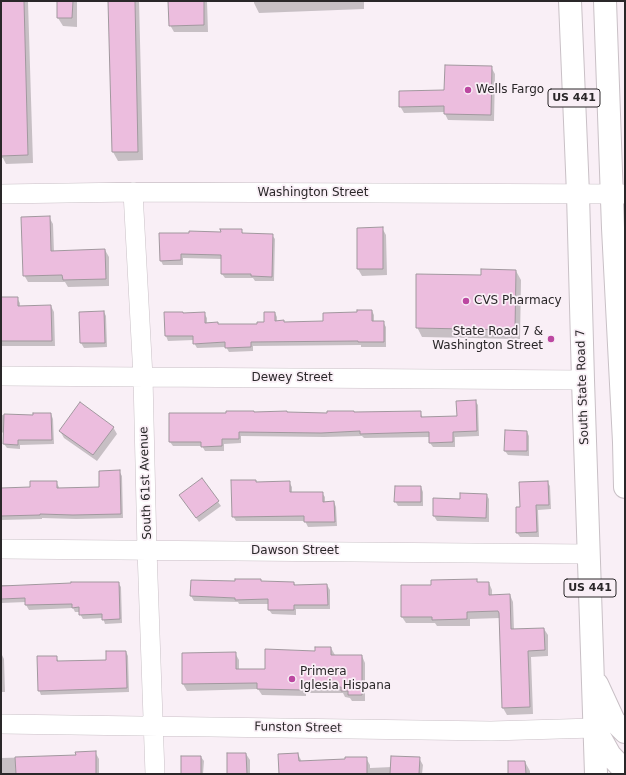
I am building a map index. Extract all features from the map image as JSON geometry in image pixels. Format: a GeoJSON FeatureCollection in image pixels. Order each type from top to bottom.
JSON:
{"type":"FeatureCollection","features":[{"type":"Feature","properties":{"kind":"main road","name":"South State Road 7"},"geometry":{"type":"LineString","coordinates":[[570,1],[578,194],[596,774]]}},
{"type":"Feature","properties":{"kind":"main road","name":"US 441"},"geometry":{"type":"LineString","coordinates":[[604,1],[619,194],[613,228],[624,418],[625,486]]}},
{"type":"Feature","properties":{"kind":"main road"},"geometry":{"type":"LineString","coordinates":[[593,673],[614,720],[625,732]]}},
{"type":"Feature","properties":{"kind":"main road"},"geometry":{"type":"LineString","coordinates":[[594,728],[610,755],[625,771]]}},
{"type":"Feature","properties":{"kind":"street","name":"Washington Street"},"geometry":{"type":"LineString","coordinates":[[1,194],[133,192],[619,194]]}},
{"type":"Feature","properties":{"kind":"street","name":"South 61st Avenue"},"geometry":{"type":"LineString","coordinates":[[133,192],[143,377],[147,550],[155,774]]}},
{"type":"Feature","properties":{"kind":"street","name":"Dewey Street"},"geometry":{"type":"LineString","coordinates":[[1,376],[583,380]]}},
{"type":"Feature","properties":{"kind":"street","name":"Dawson Street"},"geometry":{"type":"LineString","coordinates":[[1,550],[589,554]]}},
{"type":"Feature","properties":{"kind":"street","name":"Funston Street"},"geometry":{"type":"LineString","coordinates":[[1,724],[491,731],[594,728]]}},
{"type":"Feature","properties":{"kind":"building"},"geometry":{"type":"Polygon","coordinates":[[[1,1],[24,1],[28,155],[1,156],[1,1]]]}},
{"type":"Feature","properties":{"kind":"building"},"geometry":{"type":"Polygon","coordinates":[[[57,1],[73,1],[72,18],[57,18],[57,1]]]}},
{"type":"Feature","properties":{"kind":"building"},"geometry":{"type":"Polygon","coordinates":[[[108,1],[135,1],[138,152],[112,152],[108,1]]]}},
{"type":"Feature","properties":{"kind":"building"},"geometry":{"type":"Polygon","coordinates":[[[168,1],[204,1],[204,25],[169,26],[168,1]]]}},
{"type":"Feature","properties":{"kind":"building","name":"Wells Fargo"},"geometry":{"type":"Polygon","coordinates":[[[445,65],[492,66],[491,115],[444,114],[444,106],[399,107],[399,91],[444,90],[445,65]]]}},
{"type":"Feature","properties":{"kind":"building"},"geometry":{"type":"Polygon","coordinates":[[[50,216],[51,251],[105,249],[106,279],[63,280],[62,275],[23,276],[21,217],[50,216]]]}},
{"type":"Feature","properties":{"kind":"building"},"geometry":{"type":"Polygon","coordinates":[[[383,227],[383,269],[357,269],[357,228],[383,227]]]}},
{"type":"Feature","properties":{"kind":"building"},"geometry":{"type":"Polygon","coordinates":[[[220,229],[242,229],[242,233],[273,234],[272,277],[251,276],[251,274],[221,274],[221,255],[181,254],[181,260],[160,261],[159,233],[189,233],[189,231],[221,232],[220,229]]]}},
{"type":"Feature","properties":{"kind":"building","name":"CVS Pharmacy"},"geometry":{"type":"Polygon","coordinates":[[[481,269],[516,270],[515,330],[416,328],[416,274],[481,275],[481,269]]]}},
{"type":"Feature","properties":{"kind":"building"},"geometry":{"type":"Polygon","coordinates":[[[1,297],[18,297],[18,306],[51,305],[52,341],[1,341],[1,297]]]}},
{"type":"Feature","properties":{"kind":"building"},"geometry":{"type":"Polygon","coordinates":[[[357,310],[372,310],[372,321],[384,321],[384,342],[251,342],[251,347],[225,348],[225,342],[193,344],[193,336],[165,336],[164,312],[205,312],[205,323],[218,322],[218,324],[257,324],[257,322],[264,322],[264,312],[275,312],[275,321],[284,320],[284,322],[323,321],[323,313],[357,312],[357,310]]]}},
{"type":"Feature","properties":{"kind":"building"},"geometry":{"type":"Polygon","coordinates":[[[104,311],[105,343],[80,343],[79,312],[104,311]]]}},
{"type":"Feature","properties":{"kind":"building"},"geometry":{"type":"Polygon","coordinates":[[[476,400],[477,431],[453,432],[453,442],[429,443],[429,432],[360,434],[360,431],[321,433],[239,432],[239,439],[222,439],[222,446],[201,447],[201,442],[169,442],[169,413],[226,413],[226,411],[287,411],[327,413],[327,411],[421,411],[421,417],[457,416],[456,401],[476,400]]]}},
{"type":"Feature","properties":{"kind":"building"},"geometry":{"type":"Polygon","coordinates":[[[80,402],[114,427],[93,455],[59,431],[80,402]]]}},
{"type":"Feature","properties":{"kind":"building"},"geometry":{"type":"Polygon","coordinates":[[[33,413],[51,413],[52,440],[18,440],[18,445],[3,444],[4,414],[33,415],[33,413]]]}},
{"type":"Feature","properties":{"kind":"building"},"geometry":{"type":"Polygon","coordinates":[[[505,430],[527,431],[527,451],[504,451],[505,430]]]}},
{"type":"Feature","properties":{"kind":"building"},"geometry":{"type":"Polygon","coordinates":[[[120,470],[121,514],[40,514],[1,516],[1,488],[30,487],[30,481],[57,481],[57,488],[99,487],[99,471],[120,470]]]}},
{"type":"Feature","properties":{"kind":"building"},"geometry":{"type":"Polygon","coordinates":[[[202,478],[219,501],[196,518],[179,495],[202,478]]]}},
{"type":"Feature","properties":{"kind":"building"},"geometry":{"type":"Polygon","coordinates":[[[231,480],[256,480],[256,482],[290,481],[290,492],[323,492],[323,502],[334,501],[335,522],[304,522],[304,516],[232,517],[231,480]]]}},
{"type":"Feature","properties":{"kind":"building"},"geometry":{"type":"Polygon","coordinates":[[[548,481],[549,505],[536,505],[537,532],[516,533],[516,507],[520,507],[519,482],[548,481]]]}},
{"type":"Feature","properties":{"kind":"building"},"geometry":{"type":"Polygon","coordinates":[[[395,486],[421,486],[421,502],[394,502],[395,486]]]}},
{"type":"Feature","properties":{"kind":"building"},"geometry":{"type":"Polygon","coordinates":[[[460,493],[487,494],[486,518],[433,516],[433,498],[460,499],[460,493]]]}},
{"type":"Feature","properties":{"kind":"building"},"geometry":{"type":"Polygon","coordinates":[[[235,579],[261,579],[261,581],[294,582],[294,585],[327,584],[328,605],[294,605],[294,610],[268,610],[268,599],[235,600],[235,598],[190,596],[191,580],[235,581],[235,579]]]}},
{"type":"Feature","properties":{"kind":"building"},"geometry":{"type":"Polygon","coordinates":[[[477,579],[477,582],[489,582],[489,595],[510,594],[511,629],[544,628],[545,650],[528,651],[530,707],[502,708],[498,611],[467,612],[467,619],[432,620],[432,617],[401,617],[401,585],[431,585],[431,580],[477,579]]]}},
{"type":"Feature","properties":{"kind":"building"},"geometry":{"type":"Polygon","coordinates":[[[71,582],[119,582],[120,619],[102,620],[102,614],[79,615],[79,607],[72,608],[72,604],[25,605],[25,598],[1,599],[1,586],[71,582]]]}},
{"type":"Feature","properties":{"kind":"building"},"geometry":{"type":"Polygon","coordinates":[[[315,647],[331,647],[331,655],[362,655],[362,695],[348,695],[348,691],[341,691],[341,687],[303,686],[303,690],[257,689],[257,683],[182,684],[182,653],[236,652],[236,669],[265,669],[265,649],[315,651],[315,647]]]}},
{"type":"Feature","properties":{"kind":"building"},"geometry":{"type":"Polygon","coordinates":[[[106,651],[126,651],[127,688],[38,691],[37,656],[57,656],[57,661],[106,660],[106,651]]]}},
{"type":"Feature","properties":{"kind":"building"},"geometry":{"type":"Polygon","coordinates":[[[96,751],[96,774],[16,774],[15,757],[76,755],[75,752],[96,751]]]}},
{"type":"Feature","properties":{"kind":"building"},"geometry":{"type":"Polygon","coordinates":[[[227,753],[246,753],[247,774],[227,774],[227,753]]]}},
{"type":"Feature","properties":{"kind":"building"},"geometry":{"type":"Polygon","coordinates":[[[298,753],[299,761],[345,759],[345,757],[367,757],[367,774],[279,774],[278,754],[298,753]]]}},
{"type":"Feature","properties":{"kind":"building"},"geometry":{"type":"Polygon","coordinates":[[[181,756],[201,756],[201,774],[181,774],[181,756]]]}},
{"type":"Feature","properties":{"kind":"building"},"geometry":{"type":"Polygon","coordinates":[[[391,756],[420,757],[419,774],[390,774],[391,756]]]}},
{"type":"Feature","properties":{"kind":"building"},"geometry":{"type":"Polygon","coordinates":[[[508,761],[525,761],[526,774],[508,774],[508,761]]]}},
{"type":"Feature","properties":{"kind":"place","name":"Wells Fargo"},"geometry":{"type":"Point","coordinates":[468,90]}},
{"type":"Feature","properties":{"kind":"place","name":"CVS Pharmacy"},"geometry":{"type":"Point","coordinates":[466,301]}},
{"type":"Feature","properties":{"kind":"place","name":"State Road 7 & Washington Street"},"geometry":{"type":"Point","coordinates":[551,339]}},
{"type":"Feature","properties":{"kind":"place","name":"Primera Iglesia Hispana"},"geometry":{"type":"Point","coordinates":[292,679]}}]}
